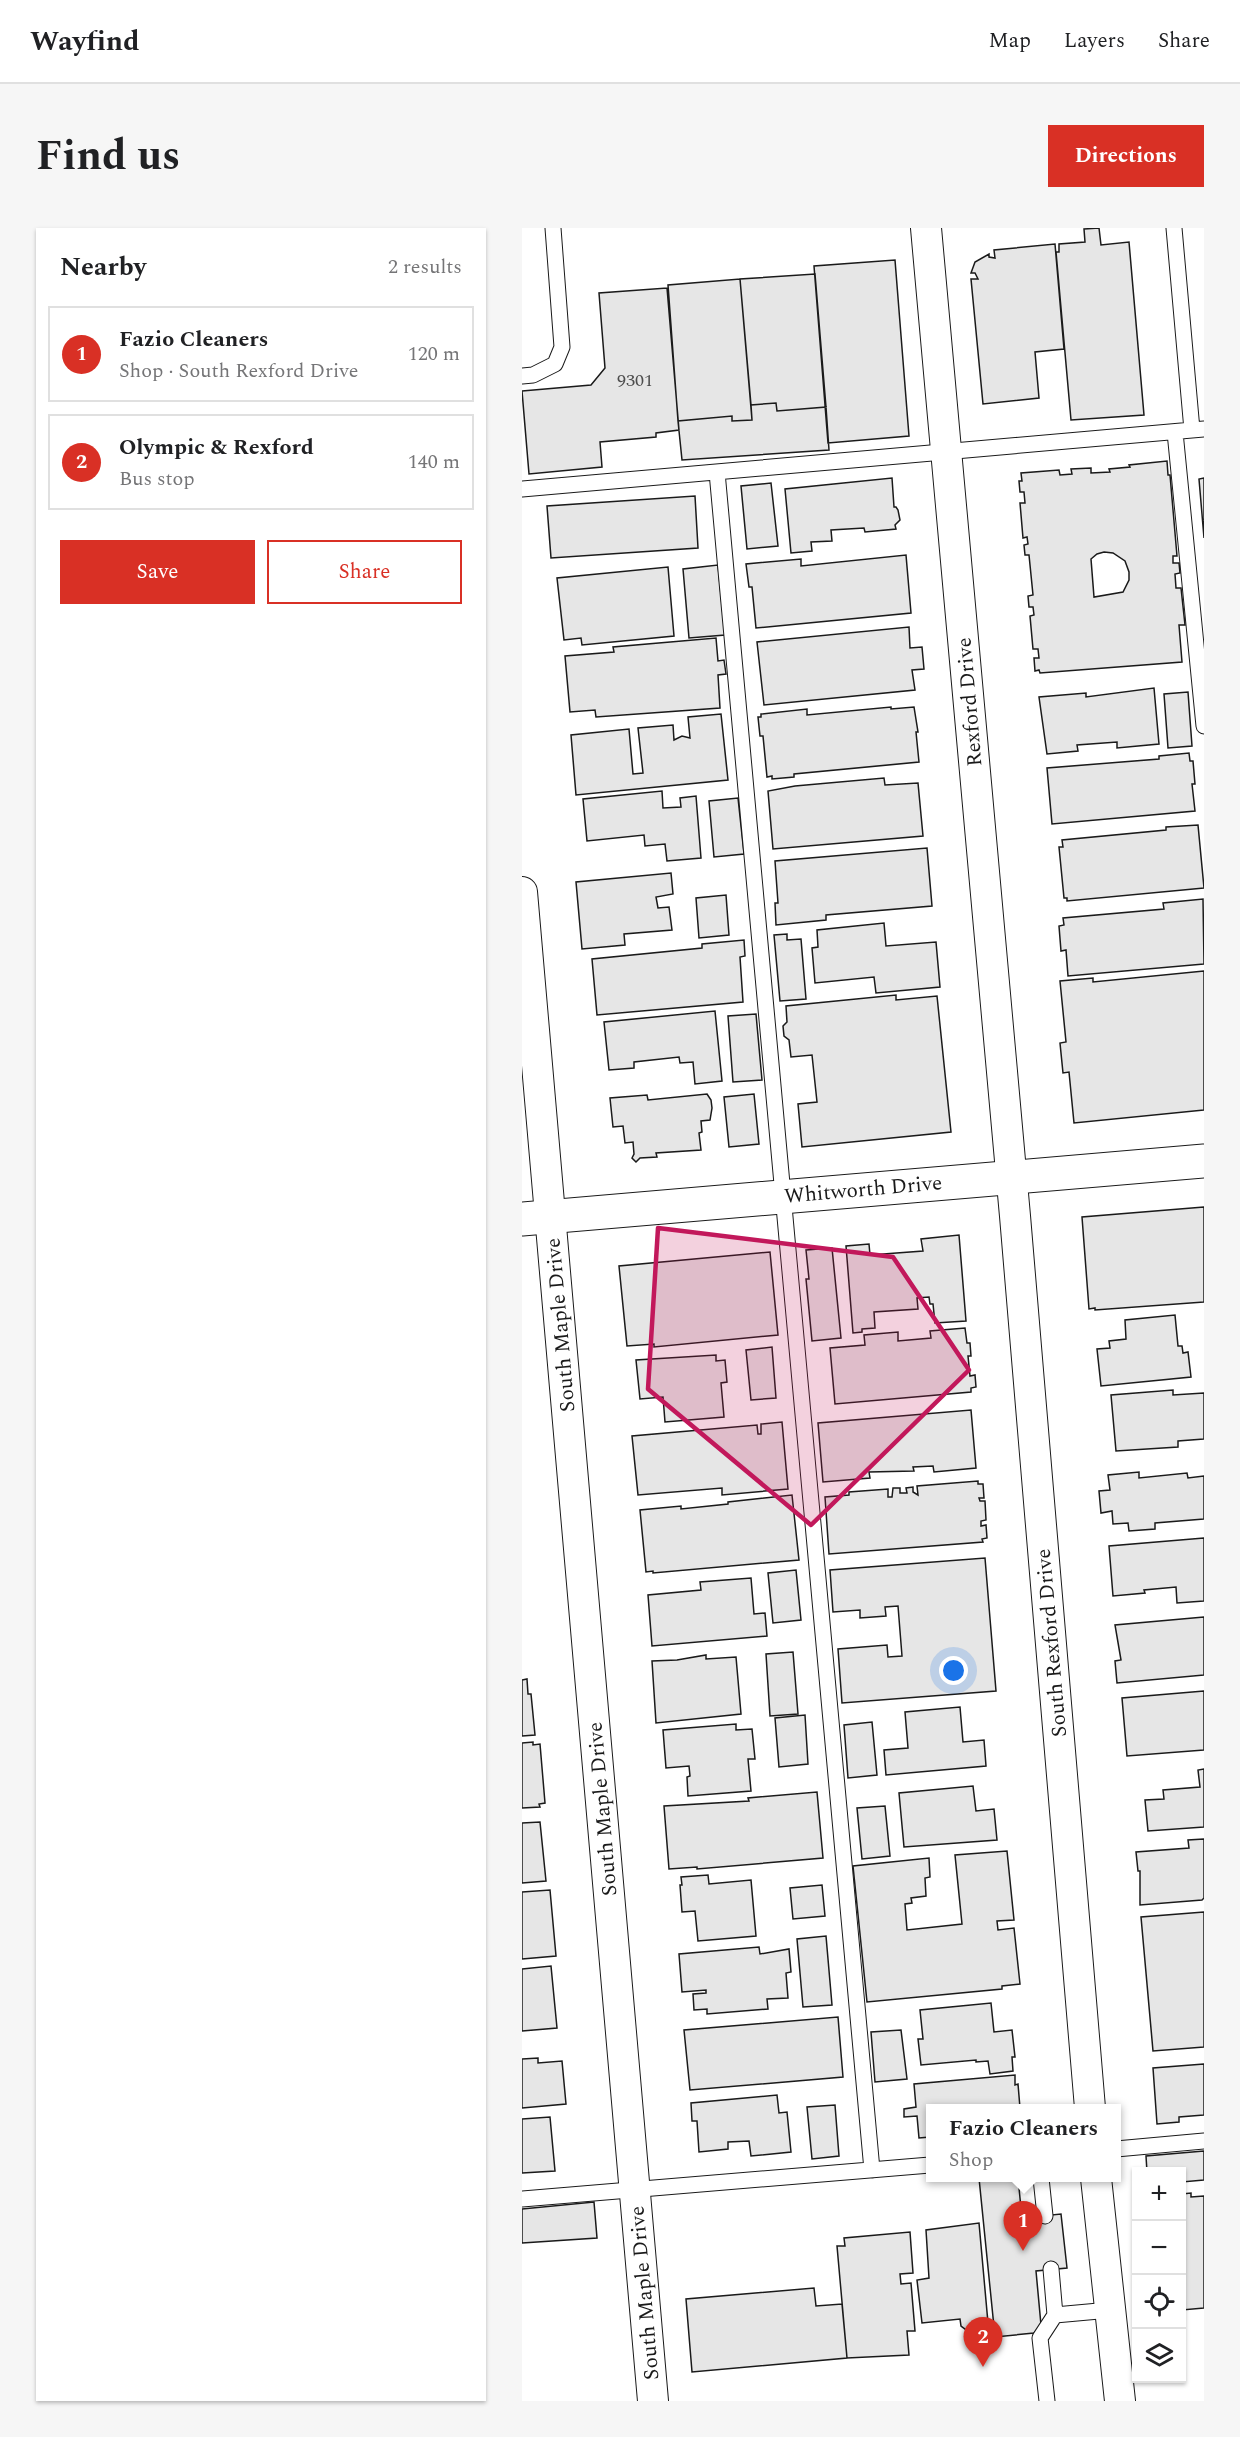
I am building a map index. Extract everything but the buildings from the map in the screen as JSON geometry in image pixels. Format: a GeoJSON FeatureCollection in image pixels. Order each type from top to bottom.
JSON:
{"type":"FeatureCollection","features":[{"type":"Feature","properties":{"kind":"street","name":"Rexford Drive"},"geometry":{"type":"LineString","coordinates":[[926,228],[1011,1177]]}},
{"type":"Feature","properties":{"kind":"street","name":"South Maple Drive"},"geometry":{"type":"LineString","coordinates":[[522,892],[536,1218],[635,2190],[653,2401]]}},
{"type":"Feature","properties":{"kind":"street","name":"Whitworth Drive"},"geometry":{"type":"LineString","coordinates":[[536,1218],[1204,1161]]}},
{"type":"Feature","properties":{"kind":"street","name":"South Rexford Drive"},"geometry":{"type":"LineString","coordinates":[[1011,1177],[1090,2104]]}},
{"type":"Feature","properties":{"kind":"street"},"geometry":{"type":"LineString","coordinates":[[1096,2182],[1120,2401]]}},
{"type":"Feature","properties":{"kind":"lane"},"geometry":{"type":"LineString","coordinates":[[527,376],[555,364],[562,346],[554,228]]}},
{"type":"Feature","properties":{"kind":"lane"},"geometry":{"type":"LineString","coordinates":[[522,489],[1198,430],[1174,228]]}},
{"type":"Feature","properties":{"kind":"lane"},"geometry":{"type":"LineString","coordinates":[[1175,432],[1204,726]]}},
{"type":"Feature","properties":{"kind":"lane"},"geometry":{"type":"LineString","coordinates":[[717,472],[872,2170]]}},
{"type":"Feature","properties":{"kind":"lane"},"geometry":{"type":"LineString","coordinates":[[1121,2148],[1204,2140]]}},
{"type":"Feature","properties":{"kind":"lane"},"geometry":{"type":"LineString","coordinates":[[522,2199],[926,2165]]}},
{"type":"Feature","properties":{"kind":"lane"},"geometry":{"type":"LineString","coordinates":[[1041,2182],[1045,2216]]}},
{"type":"Feature","properties":{"kind":"lane"},"geometry":{"type":"LineString","coordinates":[[1047,2401],[1040,2338],[1055,2315],[1050,2270]]}},
{"type":"Feature","properties":{"kind":"lane"},"geometry":{"type":"LineString","coordinates":[[1055,2315],[1110,2310]]}},
{"type":"Feature","properties":{"kind":"highlighted area"},"geometry":{"type":"Polygon","coordinates":[[[658,1228],[893,1257],[969,1370],[811,1525],[648,1389],[658,1228]]]}},
{"type":"Feature","properties":{"kind":"place","name":"Fazio Cleaners"},"geometry":{"type":"Point","coordinates":[1023,2251]}},
{"type":"Feature","properties":{"kind":"place","name":"Olympic & Rexford"},"geometry":{"type":"Point","coordinates":[983,2367]}}]}
